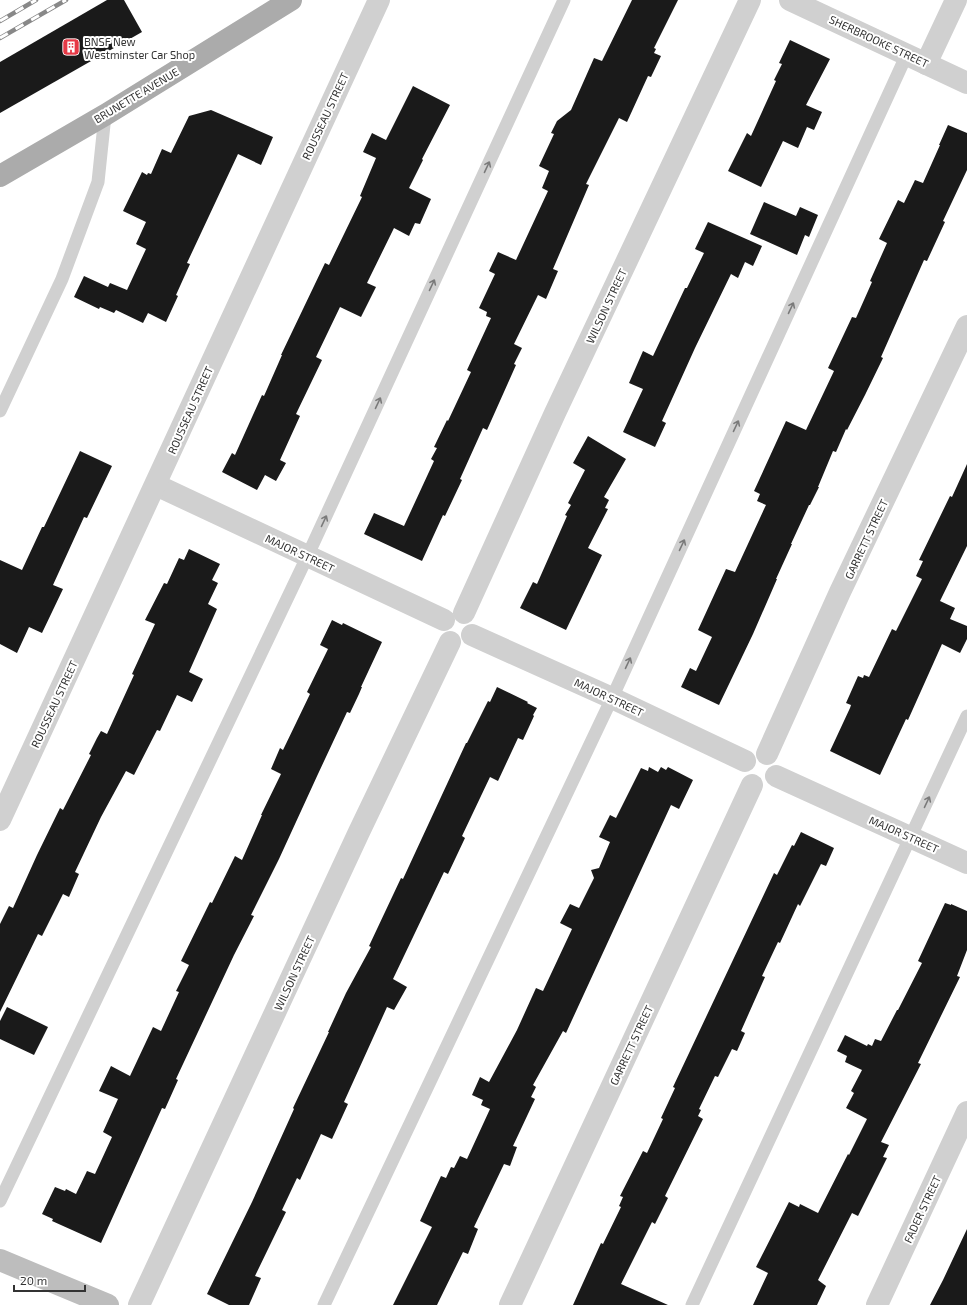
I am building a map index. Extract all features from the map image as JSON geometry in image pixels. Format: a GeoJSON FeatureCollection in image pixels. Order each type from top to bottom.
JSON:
{"type":"FeatureCollection","features":[{"type":"Feature","properties":{"kind":"main road","name":"BRUNETTE AVENUE"},"geometry":{"type":"LineString","coordinates":[[0,176],[105,115],[292,0]]}},
{"type":"Feature","properties":{"kind":"main road"},"geometry":{"type":"LineString","coordinates":[[0,1260],[108,1305]]}},
{"type":"Feature","properties":{"kind":"street","name":"ROUSSEAU STREET"},"geometry":{"type":"LineString","coordinates":[[0,820],[379,0]]}},
{"type":"Feature","properties":{"kind":"street","name":"WILSON STREET"},"geometry":{"type":"LineString","coordinates":[[454,617],[555,414],[750,0]]}},
{"type":"Feature","properties":{"kind":"street","name":"SHERBROOKE STREET"},"geometry":{"type":"LineString","coordinates":[[790,0],[967,83]]}},
{"type":"Feature","properties":{"kind":"street"},"geometry":{"type":"LineString","coordinates":[[926,64],[956,0]]}},
{"type":"Feature","properties":{"kind":"street","name":"GARRETT STREET"},"geometry":{"type":"LineString","coordinates":[[767,754],[840,592],[967,326]]}},
{"type":"Feature","properties":{"kind":"street","name":"MAJOR STREET"},"geometry":{"type":"LineString","coordinates":[[156,485],[307,557],[454,617]]}},
{"type":"Feature","properties":{"kind":"street"},"geometry":{"type":"LineString","coordinates":[[468,616],[474,625],[472,635],[465,642],[460,644],[450,642],[446,639],[442,629],[454,617],[468,616]]}},
{"type":"Feature","properties":{"kind":"street","name":"MAJOR STREET"},"geometry":{"type":"LineString","coordinates":[[472,635],[612,698],[745,761]]}},
{"type":"Feature","properties":{"kind":"street","name":"WILSON STREET"},"geometry":{"type":"LineString","coordinates":[[139,1305],[359,832],[450,642]]}},
{"type":"Feature","properties":{"kind":"street"},"geometry":{"type":"LineString","coordinates":[[762,752],[767,754],[775,761],[777,771],[776,776],[773,781],[763,786],[752,785],[745,777],[743,767],[745,761],[752,754],[762,752]]}},
{"type":"Feature","properties":{"kind":"street","name":"MAJOR STREET"},"geometry":{"type":"LineString","coordinates":[[776,776],[967,863]]}},
{"type":"Feature","properties":{"kind":"street","name":"GARRETT STREET"},"geometry":{"type":"LineString","coordinates":[[510,1305],[752,785]]}},
{"type":"Feature","properties":{"kind":"street","name":"FADER STREET"},"geometry":{"type":"LineString","coordinates":[[877,1305],[967,1112]]}},
{"type":"Feature","properties":{"kind":"lane"},"geometry":{"type":"LineString","coordinates":[[0,1201],[307,557],[564,0]]}},
{"type":"Feature","properties":{"kind":"lane"},"geometry":{"type":"LineString","coordinates":[[324,1305],[612,698],[907,54]]}},
{"type":"Feature","properties":{"kind":"lane"},"geometry":{"type":"LineString","coordinates":[[0,411],[62,279],[98,182],[105,115]]}},
{"type":"Feature","properties":{"kind":"lane"},"geometry":{"type":"LineString","coordinates":[[692,1305],[967,716]]}},
{"type":"Feature","properties":{"kind":"building","name":"BNSF New Westminster Car Shop"},"geometry":{"type":"Polygon","coordinates":[[[107,0],[124,0],[142,32],[0,113],[0,62],[107,0]]]}},
{"type":"Feature","properties":{"kind":"building"},"geometry":{"type":"Polygon","coordinates":[[[632,0],[678,0],[654,48],[656,49],[654,53],[661,56],[651,77],[648,76],[627,122],[619,118],[586,184],[589,185],[553,269],[558,271],[546,299],[538,295],[514,344],[522,348],[514,364],[516,365],[487,430],[483,428],[460,479],[462,480],[445,516],[443,515],[422,561],[364,534],[374,513],[404,526],[434,461],[431,459],[437,448],[434,447],[471,372],[467,370],[491,318],[486,316],[487,312],[479,308],[495,274],[489,271],[498,252],[516,260],[548,191],[542,188],[549,171],[539,166],[554,134],[551,133],[557,121],[571,110],[594,58],[602,61],[632,0]]]}},
{"type":"Feature","properties":{"kind":"building"},"geometry":{"type":"Polygon","coordinates":[[[790,40],[830,59],[806,105],[822,112],[814,130],[807,127],[798,148],[783,141],[761,187],[728,171],[747,133],[751,136],[776,81],[774,80],[782,64],[779,63],[790,40]]]}},
{"type":"Feature","properties":{"kind":"building"},"geometry":{"type":"Polygon","coordinates":[[[413,86],[450,105],[409,188],[431,199],[420,224],[415,223],[409,236],[394,228],[367,283],[376,287],[361,317],[340,307],[316,357],[322,360],[296,414],[300,416],[280,460],[286,463],[276,481],[265,475],[257,490],[222,472],[232,453],[235,455],[262,395],[264,396],[281,355],[325,263],[329,265],[362,197],[360,196],[376,158],[363,152],[372,133],[386,140],[413,86]]]}},
{"type":"Feature","properties":{"kind":"building"},"geometry":{"type":"Polygon","coordinates":[[[211,110],[273,137],[261,165],[238,154],[187,263],[190,264],[166,322],[148,313],[143,323],[116,310],[114,313],[100,307],[99,309],[74,297],[84,276],[108,287],[110,283],[127,290],[146,249],[136,244],[146,222],[123,211],[142,172],[147,175],[148,173],[151,174],[162,149],[171,153],[189,116],[211,110]]]}},
{"type":"Feature","properties":{"kind":"building"},"geometry":{"type":"Polygon","coordinates":[[[948,125],[967,133],[967,170],[943,221],[945,222],[927,261],[924,260],[881,357],[883,358],[847,430],[846,429],[836,452],[833,451],[819,487],[791,544],[753,634],[719,705],[681,687],[690,668],[696,671],[712,637],[698,630],[726,569],[735,572],[766,505],[757,501],[760,494],[754,491],[786,421],[806,430],[834,371],[828,368],[852,317],[856,318],[887,243],[879,239],[898,200],[904,203],[915,180],[923,183],[948,125]]]}},
{"type":"Feature","properties":{"kind":"building"},"geometry":{"type":"Polygon","coordinates":[[[764,202],[796,216],[800,207],[818,215],[809,237],[805,235],[797,255],[750,234],[764,202]]]}},
{"type":"Feature","properties":{"kind":"building"},"geometry":{"type":"Polygon","coordinates":[[[708,222],[762,246],[753,266],[745,262],[738,278],[731,274],[662,421],[666,423],[655,447],[623,432],[643,389],[629,383],[643,351],[653,356],[685,288],[687,288],[704,253],[695,249],[708,222]]]}},
{"type":"Feature","properties":{"kind":"building"},"geometry":{"type":"Polygon","coordinates":[[[588,436],[626,459],[604,497],[609,500],[605,508],[608,509],[588,548],[602,555],[566,630],[520,608],[533,582],[537,584],[567,516],[565,515],[571,505],[568,503],[585,470],[573,463],[588,436]]]}},
{"type":"Feature","properties":{"kind":"building"},"geometry":{"type":"Polygon","coordinates":[[[80,451],[112,466],[87,518],[84,517],[53,585],[63,589],[42,633],[29,627],[17,653],[0,644],[0,560],[22,570],[80,451]]]}},
{"type":"Feature","properties":{"kind":"building"},"geometry":{"type":"Polygon","coordinates":[[[967,464],[967,546],[940,601],[955,608],[950,619],[967,626],[967,639],[960,653],[942,644],[908,720],[906,719],[880,775],[830,751],[850,708],[851,705],[846,703],[858,676],[863,678],[864,675],[869,677],[892,629],[896,631],[922,579],[916,576],[923,561],[919,560],[950,496],[952,497],[967,464]]]}},
{"type":"Feature","properties":{"kind":"building"},"geometry":{"type":"Polygon","coordinates":[[[189,549],[220,564],[212,580],[218,583],[208,604],[217,609],[189,672],[203,679],[192,702],[177,695],[160,731],[157,730],[134,775],[126,771],[101,817],[75,872],[79,874],[69,897],[63,894],[42,936],[38,934],[0,1012],[0,924],[9,906],[13,908],[60,808],[63,810],[91,755],[89,754],[97,738],[101,731],[107,734],[155,624],[145,620],[164,583],[167,584],[179,558],[184,560],[189,549]]]}},
{"type":"Feature","properties":{"kind":"building"},"geometry":{"type":"Polygon","coordinates":[[[332,620],[342,625],[343,623],[382,642],[350,713],[347,712],[279,859],[251,915],[254,916],[234,955],[176,1079],[178,1080],[165,1109],[162,1108],[101,1243],[52,1221],[53,1219],[42,1214],[55,1187],[65,1191],[66,1189],[76,1194],[87,1171],[95,1174],[112,1137],[103,1132],[118,1099],[99,1091],[111,1066],[130,1076],[153,1027],[161,1031],[179,992],[176,991],[189,965],[181,961],[235,856],[242,860],[261,815],[281,774],[271,769],[280,748],[283,750],[310,694],[307,692],[328,649],[320,645],[332,620]]]}},
{"type":"Feature","properties":{"kind":"building"},"geometry":{"type":"Polygon","coordinates":[[[497,687],[537,708],[533,715],[534,716],[523,740],[518,738],[498,781],[490,777],[462,836],[465,838],[448,874],[444,872],[393,979],[407,987],[394,1010],[387,1007],[344,1102],[348,1104],[332,1139],[321,1134],[300,1180],[297,1178],[282,1210],[286,1212],[255,1276],[261,1278],[249,1305],[229,1305],[207,1294],[252,1202],[346,993],[371,947],[369,946],[401,878],[403,879],[466,743],[497,687]]]}},
{"type":"Feature","properties":{"kind":"building"},"geometry":{"type":"Polygon","coordinates":[[[649,767],[658,772],[661,767],[666,770],[668,767],[693,780],[679,809],[671,805],[566,1033],[563,1031],[533,1085],[536,1087],[531,1097],[535,1099],[513,1146],[517,1147],[510,1166],[504,1164],[474,1227],[478,1229],[468,1254],[463,1252],[437,1305],[393,1305],[432,1227],[420,1221],[441,1176],[446,1178],[451,1167],[454,1168],[460,1156],[467,1159],[490,1109],[481,1105],[483,1100],[472,1095],[480,1077],[489,1082],[517,1030],[536,988],[543,991],[572,929],[560,923],[570,904],[579,908],[594,878],[591,870],[599,868],[610,842],[599,837],[610,815],[616,818],[641,768],[648,771],[649,767]]]}},
{"type":"Feature","properties":{"kind":"building"},"geometry":{"type":"Polygon","coordinates":[[[801,832],[834,848],[826,866],[821,864],[800,906],[798,904],[780,943],[778,942],[762,976],[765,977],[741,1031],[745,1033],[737,1051],[732,1049],[718,1077],[715,1076],[699,1109],[701,1110],[698,1116],[703,1119],[665,1196],[668,1198],[655,1224],[652,1222],[621,1284],[668,1305],[573,1305],[601,1243],[603,1244],[621,1207],[619,1206],[623,1197],[620,1196],[643,1151],[647,1153],[663,1119],[661,1118],[675,1088],[673,1087],[774,873],[777,875],[792,845],[794,846],[801,832]]]}},
{"type":"Feature","properties":{"kind":"building"},"geometry":{"type":"Polygon","coordinates":[[[945,903],[967,911],[967,950],[957,976],[960,977],[918,1063],[921,1064],[881,1142],[889,1145],[883,1157],[887,1158],[858,1216],[852,1213],[818,1280],[826,1286],[817,1305],[753,1305],[768,1273],[756,1267],[789,1202],[799,1207],[800,1204],[818,1213],[867,1119],[846,1108],[854,1093],[851,1091],[862,1070],[845,1062],[847,1056],[837,1051],[845,1035],[867,1046],[868,1044],[872,1046],[875,1039],[881,1041],[922,963],[918,961],[945,903]]]}},
{"type":"Feature","properties":{"kind":"building"},"geometry":{"type":"Polygon","coordinates":[[[7,1007],[48,1027],[34,1055],[0,1039],[0,1021],[7,1007]]]}},
{"type":"Feature","properties":{"kind":"building"},"geometry":{"type":"Polygon","coordinates":[[[967,1229],[967,1305],[930,1305],[943,1280],[967,1229]]]}},
{"type":"Feature","properties":{"kind":"railway"},"geometry":{"type":"LineString","coordinates":[[0,21],[36,0]]}},
{"type":"Feature","properties":{"kind":"railway"},"geometry":{"type":"LineString","coordinates":[[0,38],[66,0]]}},
{"type":"Feature","properties":{"kind":"place","name":"BNSF New Westminster Car Shop"},"geometry":{"type":"Point","coordinates":[71,47]}}]}
